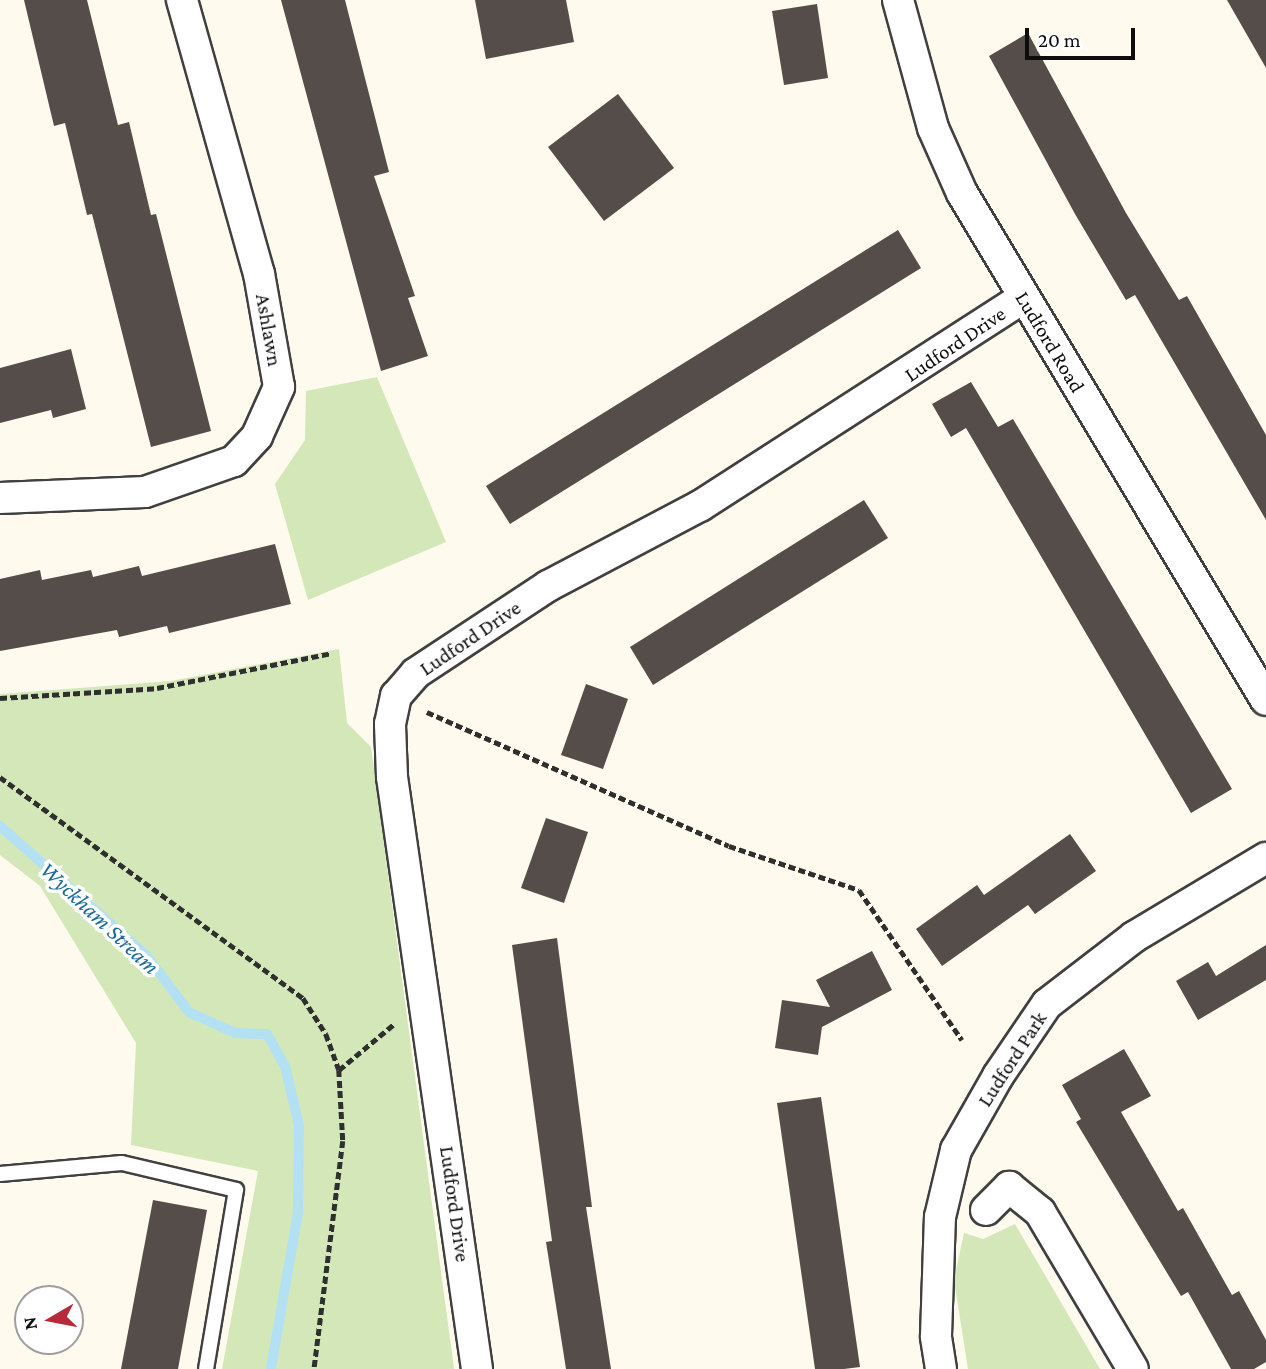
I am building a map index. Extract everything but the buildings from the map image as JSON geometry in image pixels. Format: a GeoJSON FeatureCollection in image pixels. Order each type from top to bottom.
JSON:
{"type":"FeatureCollection","features":[{"type":"Feature","properties":{"kind":"street","name":"Ashlawn"},"geometry":{"type":"LineString","coordinates":[[0,498],[145,492],[234,461],[257,436],[279,387],[259,274],[182,0]]}},
{"type":"Feature","properties":{"kind":"street","name":"Ludford Road"},"geometry":{"type":"LineString","coordinates":[[898,0],[933,128],[962,193],[1266,700]]}},
{"type":"Feature","properties":{"kind":"street","name":"Ludford Drive"},"geometry":{"type":"LineString","coordinates":[[477,1369],[392,777],[390,724],[396,696],[416,673],[548,586],[700,506],[1023,298]]}},
{"type":"Feature","properties":{"kind":"street","name":"Ludford Park"},"geometry":{"type":"LineString","coordinates":[[941,1369],[936,1336],[940,1217],[956,1150],[998,1076],[1047,1004],[1134,937],[1266,858]]}},
{"type":"Feature","properties":{"kind":"street"},"geometry":{"type":"LineString","coordinates":[[986,1210],[1009,1187],[1040,1212],[1133,1369]]}},
{"type":"Feature","properties":{"kind":"lane"},"geometry":{"type":"LineString","coordinates":[[0,1174],[122,1163],[236,1190],[206,1369]]}},
{"type":"Feature","properties":{"kind":"path"},"geometry":{"type":"LineString","coordinates":[[0,698],[156,688],[332,653]]}},
{"type":"Feature","properties":{"kind":"path"},"geometry":{"type":"LineString","coordinates":[[420,709],[729,846],[859,890],[962,1040]]}},
{"type":"Feature","properties":{"kind":"path"},"geometry":{"type":"LineString","coordinates":[[0,777],[303,998],[339,1070],[342,1141],[314,1369]]}},
{"type":"Feature","properties":{"kind":"path"},"geometry":{"type":"LineString","coordinates":[[339,1070],[399,1019]]}},
{"type":"Feature","properties":{"kind":"green space"},"geometry":{"type":"Polygon","coordinates":[[[377,377],[446,542],[308,600],[275,484],[305,440],[306,391],[377,377]]]}},
{"type":"Feature","properties":{"kind":"green space"},"geometry":{"type":"Polygon","coordinates":[[[339,649],[347,723],[371,747],[454,1369],[222,1369],[258,1171],[131,1145],[136,1043],[40,886],[0,855],[0,694],[171,681],[339,649]]]}},
{"type":"Feature","properties":{"kind":"green space"},"geometry":{"type":"Polygon","coordinates":[[[1015,1224],[1100,1369],[968,1369],[954,1280],[964,1233],[983,1239],[1015,1224]]]}},
{"type":"Feature","properties":{"kind":"waterway","name":"Wyckham Stream"},"geometry":{"type":"LineString","coordinates":[[0,826],[146,955],[189,1012],[235,1033],[267,1034],[285,1066],[299,1125],[298,1212],[271,1369]]}}]}
